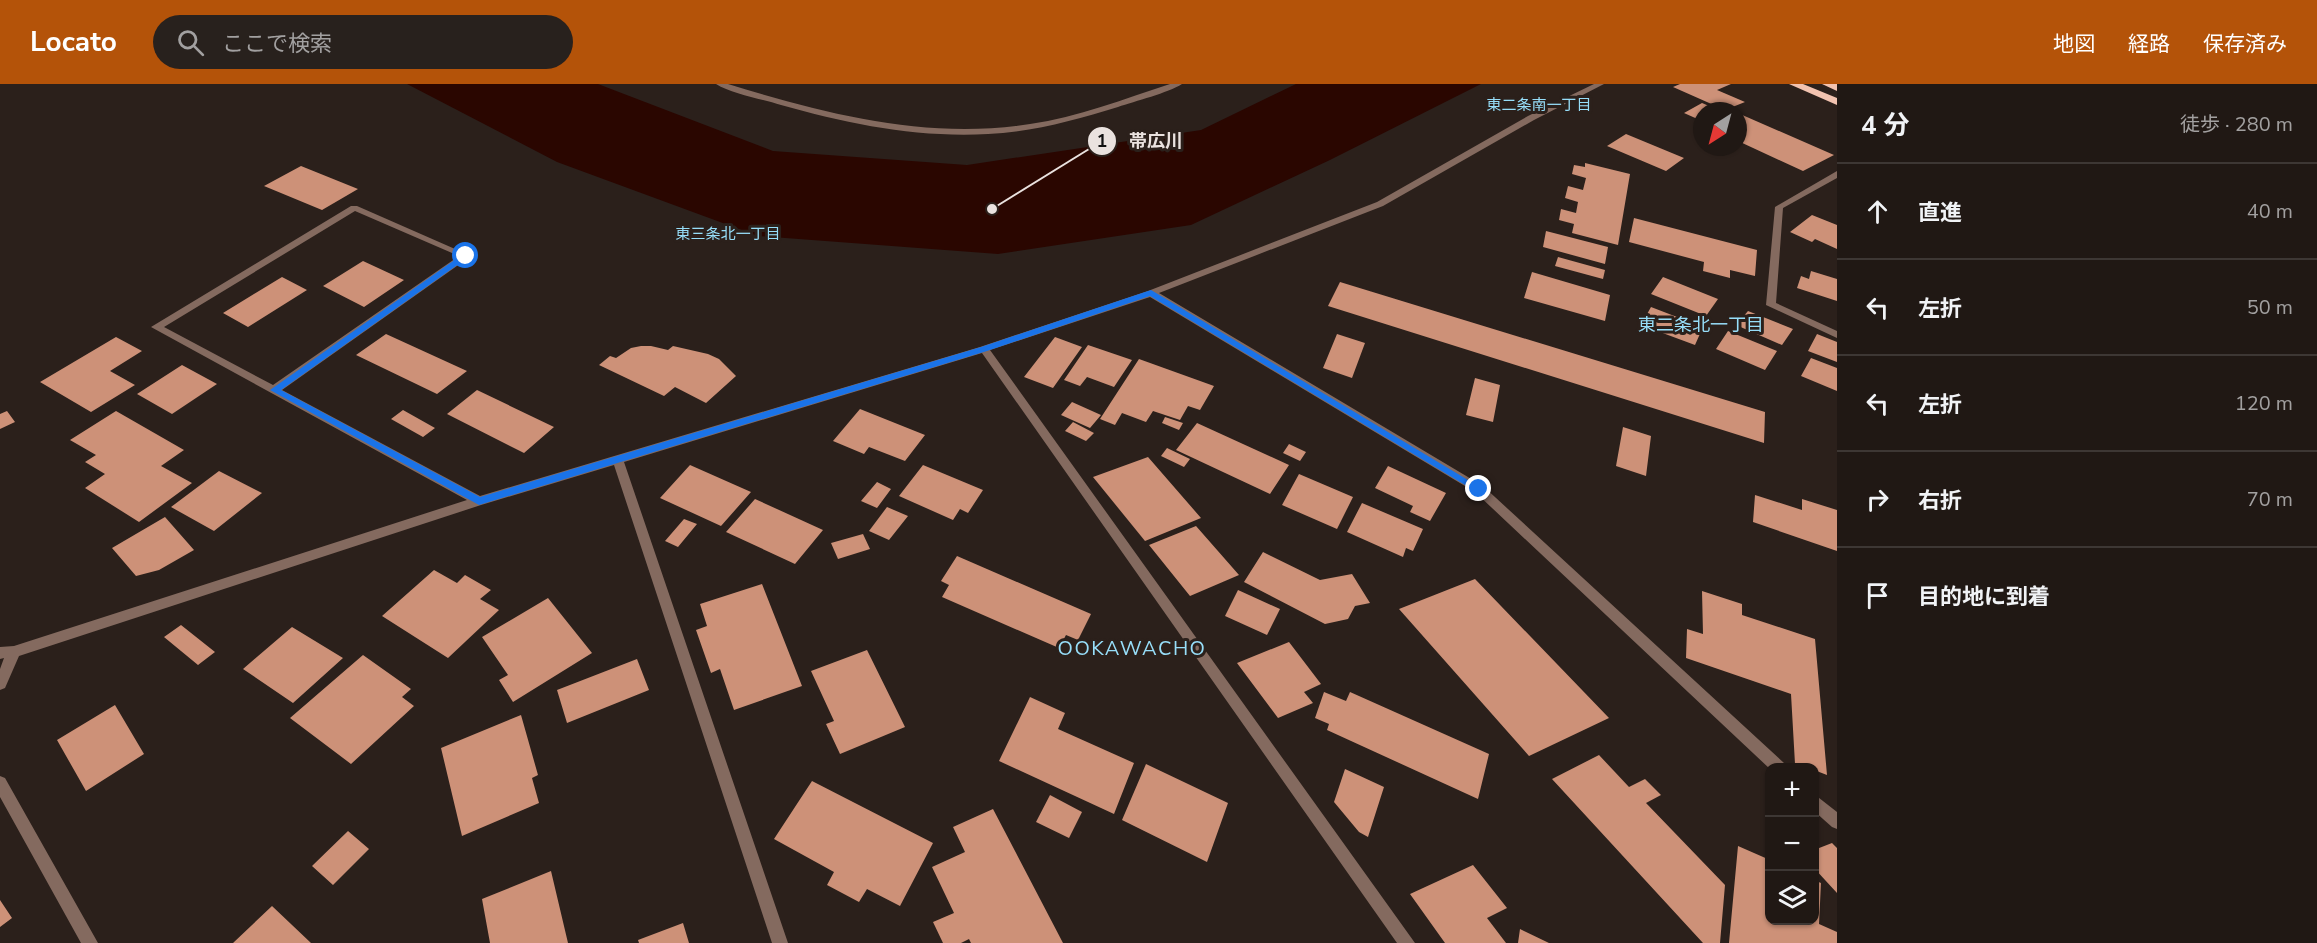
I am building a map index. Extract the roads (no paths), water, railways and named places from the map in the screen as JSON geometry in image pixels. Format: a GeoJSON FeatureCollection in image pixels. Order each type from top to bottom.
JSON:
{"type":"FeatureCollection","features":[{"type":"Feature","properties":{"kind":"highway"},"geometry":{"type":"LineString","coordinates":[[1794,84],[1837,102]]}},
{"type":"Feature","properties":{"kind":"highway"},"geometry":{"type":"LineString","coordinates":[[1827,84],[1837,88]]}},
{"type":"Feature","properties":{"kind":"street"},"geometry":{"type":"LineString","coordinates":[[720,84],[860,124],[970,133],[1029,127],[1100,109],[1178,84]]}},
{"type":"Feature","properties":{"kind":"street"},"geometry":{"type":"LineString","coordinates":[[0,684],[7,653],[479,501],[984,349],[1151,293],[1380,204],[1531,118],[1600,84]]}},
{"type":"Feature","properties":{"kind":"street"},"geometry":{"type":"LineString","coordinates":[[1837,174],[1779,207],[1771,305],[1837,335]]}},
{"type":"Feature","properties":{"kind":"street"},"geometry":{"type":"LineString","coordinates":[[274,390],[466,256],[354,208],[156,327],[479,501]]}},
{"type":"Feature","properties":{"kind":"street"},"geometry":{"type":"LineString","coordinates":[[1151,293],[1479,489],[1774,763]]}},
{"type":"Feature","properties":{"kind":"street"},"geometry":{"type":"LineString","coordinates":[[984,349],[1407,943]]}},
{"type":"Feature","properties":{"kind":"street"},"geometry":{"type":"LineString","coordinates":[[617,458],[780,943]]}},
{"type":"Feature","properties":{"kind":"street"},"geometry":{"type":"LineString","coordinates":[[0,783],[90,943]]}},
{"type":"Feature","properties":{"kind":"street"},"geometry":{"type":"LineString","coordinates":[[1819,805],[1837,822]]}},
{"type":"Feature","properties":{"kind":"place","name":"帯広川"},"geometry":{"type":"Point","coordinates":[992,209]}},
{"type":"Feature","properties":{"kind":"district","name":"東二条南一丁目"},"geometry":{"type":"Point","coordinates":[1539,105]}},
{"type":"Feature","properties":{"kind":"district","name":"東三条北一丁目"},"geometry":{"type":"Point","coordinates":[728,234]}},
{"type":"Feature","properties":{"kind":"district","name":"東二条北一丁目"},"geometry":{"type":"Point","coordinates":[1701,325]}},
{"type":"Feature","properties":{"kind":"district","name":"OOKAWACHO"},"geometry":{"type":"Point","coordinates":[1132,648]}}]}
